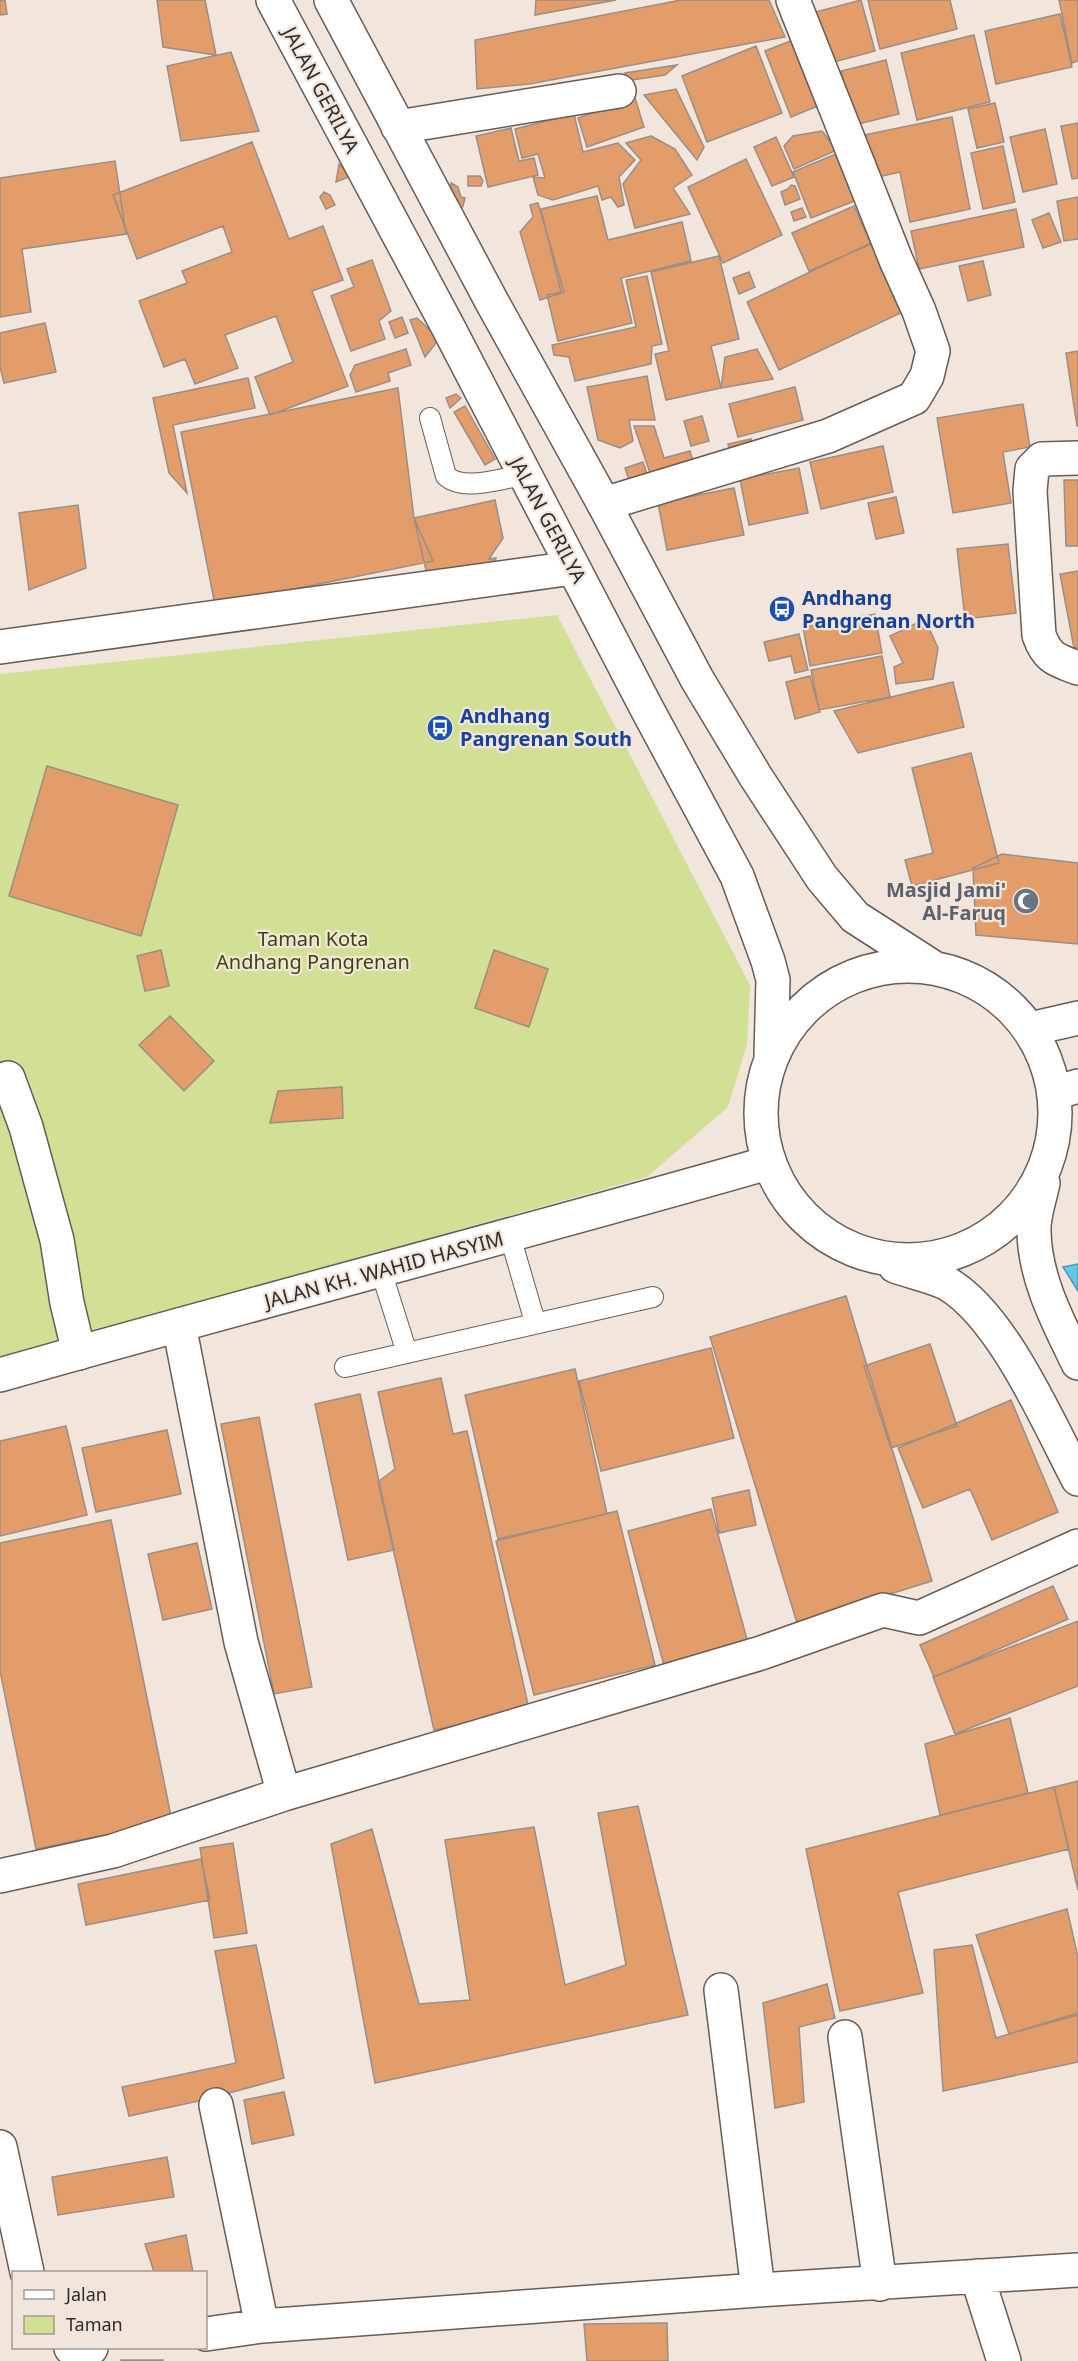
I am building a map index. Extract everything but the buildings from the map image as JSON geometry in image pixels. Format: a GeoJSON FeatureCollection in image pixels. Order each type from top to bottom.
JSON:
{"type":"FeatureCollection","features":[{"type":"Feature","properties":{"kind":"main road","name":"JALAN GERILYA"},"geometry":{"type":"LineString","coordinates":[[273,0],[737,876],[773,980],[771,1055]]}},
{"type":"Feature","properties":{"kind":"main road"},"geometry":{"type":"LineString","coordinates":[[331,0],[697,679],[822,878],[855,917],[931,966],[969,978],[1003,999],[1030,1029],[1066,1089],[1033,1230],[1038,1262],[1058,1322],[1078,1363]]}},
{"type":"Feature","properties":{"kind":"main road"},"geometry":{"type":"LineString","coordinates":[[604,504],[828,436],[914,398],[927,376],[933,351],[919,311],[896,260],[793,0]]}},
{"type":"Feature","properties":{"kind":"main road"},"geometry":{"type":"LineString","coordinates":[[398,127],[619,91]]}},
{"type":"Feature","properties":{"kind":"main road"},"geometry":{"type":"LineString","coordinates":[[431,295],[476,271]]}},
{"type":"Feature","properties":{"kind":"main road"},"geometry":{"type":"LineString","coordinates":[[1078,458],[1042,459],[1032,469],[1030,491],[1039,635],[1045,652],[1061,662],[1078,668]]}},
{"type":"Feature","properties":{"kind":"main road"},"geometry":{"type":"LineString","coordinates":[[0,646],[573,568]]}},
{"type":"Feature","properties":{"kind":"main road"},"geometry":{"type":"LineString","coordinates":[[931,966],[882,966],[836,983],[797,1014],[771,1055],[762,1091],[761,1127],[768,1163],[788,1201],[819,1232],[856,1253],[947,1284],[977,1308],[1017,1363],[1078,1479]]}},
{"type":"Feature","properties":{"kind":"main road"},"geometry":{"type":"LineString","coordinates":[[1030,1029],[1078,1018]]}},
{"type":"Feature","properties":{"kind":"main road"},"geometry":{"type":"LineString","coordinates":[[8,1078],[26,1127],[57,1240],[67,1303],[79,1353]]}},
{"type":"Feature","properties":{"kind":"main road","name":"JALAN KH. WAHID HASYIM"},"geometry":{"type":"LineString","coordinates":[[0,1375],[768,1163]]}},
{"type":"Feature","properties":{"kind":"main road"},"geometry":{"type":"LineString","coordinates":[[856,1253],[903,1262],[948,1256],[991,1236],[1025,1204],[1048,1163]]}},
{"type":"Feature","properties":{"kind":"main road"},"geometry":{"type":"LineString","coordinates":[[179,1325],[242,1642],[284,1794]]}},
{"type":"Feature","properties":{"kind":"main road"},"geometry":{"type":"LineString","coordinates":[[0,1875],[112,1851],[284,1794],[761,1653],[883,1610],[919,1618],[1078,1546]]}},
{"type":"Feature","properties":{"kind":"main road"},"geometry":{"type":"LineString","coordinates":[[721,1990],[758,2290]]}},
{"type":"Feature","properties":{"kind":"main road"},"geometry":{"type":"LineString","coordinates":[[844,2037],[880,2284]]}},
{"type":"Feature","properties":{"kind":"main road"},"geometry":{"type":"LineString","coordinates":[[216,2105],[262,2326]]}},
{"type":"Feature","properties":{"kind":"main road"},"geometry":{"type":"LineString","coordinates":[[0,2147],[27,2271]]}},
{"type":"Feature","properties":{"kind":"main road"},"geometry":{"type":"LineString","coordinates":[[207,2334],[262,2326],[758,2290],[1078,2271]]}},
{"type":"Feature","properties":{"kind":"main road"},"geometry":{"type":"LineString","coordinates":[[977,2276],[1004,2361]]}},
{"type":"Feature","properties":{"kind":"lane"},"geometry":{"type":"LineString","coordinates":[[430,418],[446,476],[453,482],[465,485],[524,475]]}},
{"type":"Feature","properties":{"kind":"lane"},"geometry":{"type":"LineString","coordinates":[[510,1236],[535,1322]]}},
{"type":"Feature","properties":{"kind":"lane"},"geometry":{"type":"LineString","coordinates":[[381,1270],[407,1353]]}},
{"type":"Feature","properties":{"kind":"lane"},"geometry":{"type":"LineString","coordinates":[[345,1367],[653,1297]]}},
{"type":"Feature","properties":{"kind":"green space","name":"Taman Kota Andhang Pangrenan"},"geometry":{"type":"Polygon","coordinates":[[[557,615],[750,985],[747,1044],[728,1107],[647,1177],[0,1358],[0,674],[557,615]]]}},
{"type":"Feature","properties":{"kind":"water"},"geometry":{"type":"Polygon","coordinates":[[[1078,1264],[1078,1291],[1063,1267],[1078,1264]]]}},
{"type":"Feature","properties":{"kind":"place","name":"Andhang Pangrenan North"},"geometry":{"type":"Point","coordinates":[782,609]}},
{"type":"Feature","properties":{"kind":"place","name":"Andhang Pangrenan South"},"geometry":{"type":"Point","coordinates":[440,728]}},
{"type":"Feature","properties":{"kind":"place","name":"Masjid Jami' Al-Faruq"},"geometry":{"type":"Point","coordinates":[1026,901]}}]}
